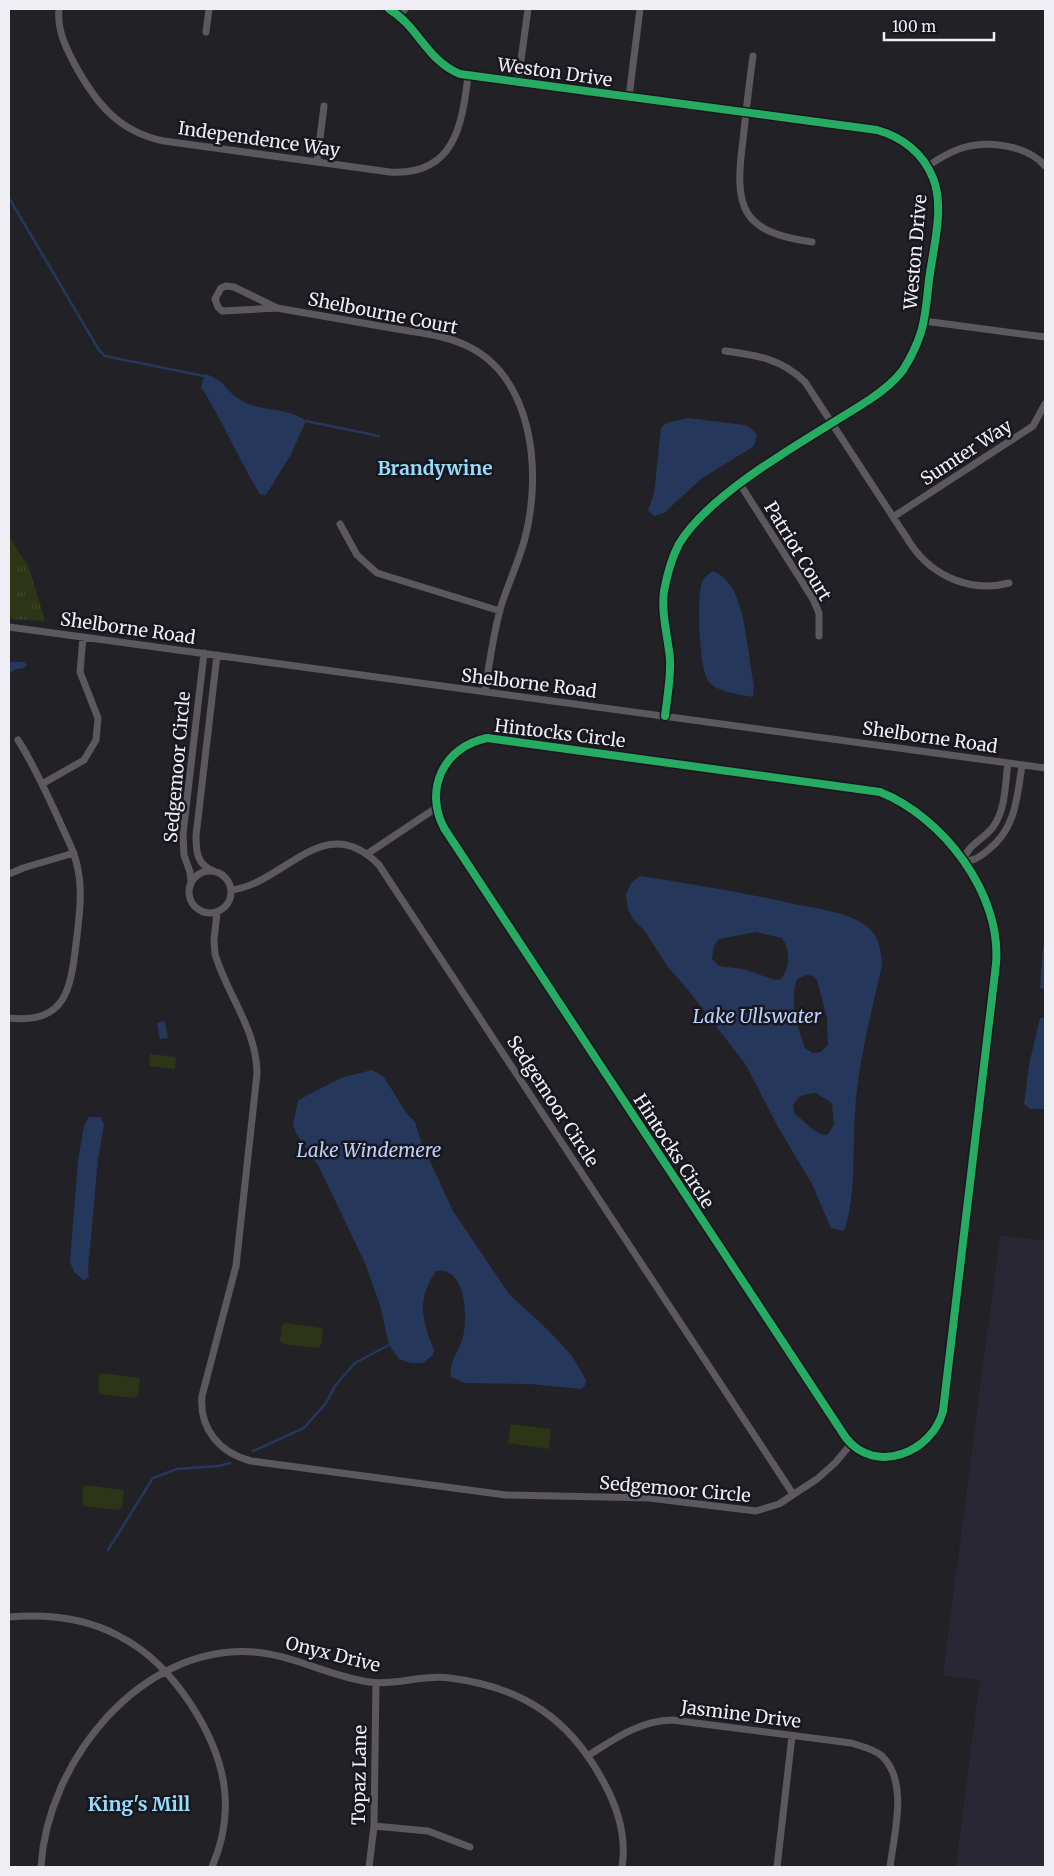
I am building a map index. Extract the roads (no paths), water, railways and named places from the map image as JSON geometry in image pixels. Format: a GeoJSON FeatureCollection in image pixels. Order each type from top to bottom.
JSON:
{"type":"FeatureCollection","features":[{"type":"Feature","properties":{"kind":"street","name":"Independence Way"},"geometry":{"type":"LineString","coordinates":[[59,9],[62,38],[86,85],[104,110],[127,128],[141,135],[164,141],[398,173],[411,171],[430,164],[447,151],[460,129],[468,76]]}},
{"type":"Feature","properties":{"kind":"street"},"geometry":{"type":"LineString","coordinates":[[206,32],[209,9]]}},
{"type":"Feature","properties":{"kind":"street","name":"Weston Drive"},"geometry":{"type":"LineString","coordinates":[[389,9],[399,16],[438,62],[448,69],[468,76],[885,132],[914,149],[928,166],[935,184],[938,202],[924,322],[912,354],[895,379],[869,400],[740,484],[698,520],[679,545],[672,560],[664,593],[663,610],[670,662],[665,716]]}},
{"type":"Feature","properties":{"kind":"street"},"geometry":{"type":"LineString","coordinates":[[399,16],[405,9]]}},
{"type":"Feature","properties":{"kind":"street"},"geometry":{"type":"LineString","coordinates":[[518,82],[528,9]]}},
{"type":"Feature","properties":{"kind":"street"},"geometry":{"type":"LineString","coordinates":[[629,97],[640,9]]}},
{"type":"Feature","properties":{"kind":"street"},"geometry":{"type":"LineString","coordinates":[[753,56],[738,175],[739,189],[744,206],[755,222],[771,234],[812,242]]}},
{"type":"Feature","properties":{"kind":"street"},"geometry":{"type":"LineString","coordinates":[[317,162],[324,106]]}},
{"type":"Feature","properties":{"kind":"street"},"geometry":{"type":"LineString","coordinates":[[928,166],[958,150],[979,145],[1026,151],[1045,166]]}},
{"type":"Feature","properties":{"kind":"street","name":"Shelbourne Court"},"geometry":{"type":"LineString","coordinates":[[277,308],[230,286],[221,288],[215,299],[218,307],[226,312],[277,308],[451,339],[483,355],[505,377],[515,393],[526,428],[531,459],[532,493],[525,539],[500,611],[485,692]]}},
{"type":"Feature","properties":{"kind":"street"},"geometry":{"type":"LineString","coordinates":[[924,322],[1045,337]]}},
{"type":"Feature","properties":{"kind":"street"},"geometry":{"type":"LineString","coordinates":[[725,351],[765,357],[790,369],[811,390],[917,553],[947,576],[981,586],[1009,583]]}},
{"type":"Feature","properties":{"kind":"street","name":"Sumter Way"},"geometry":{"type":"LineString","coordinates":[[893,517],[1033,426],[1045,404]]}},
{"type":"Feature","properties":{"kind":"street","name":"Patriot Court"},"geometry":{"type":"LineString","coordinates":[[740,484],[813,599],[819,613],[819,636]]}},
{"type":"Feature","properties":{"kind":"street"},"geometry":{"type":"LineString","coordinates":[[340,524],[357,555],[377,573],[500,611]]}},
{"type":"Feature","properties":{"kind":"street","name":"Shelborne Road"},"geometry":{"type":"LineString","coordinates":[[9,627],[1045,768]]}},
{"type":"Feature","properties":{"kind":"street"},"geometry":{"type":"LineString","coordinates":[[42,784],[80,764],[88,756],[96,740],[98,718],[80,672],[83,636]]}},
{"type":"Feature","properties":{"kind":"street","name":"Sedgemoor Circle"},"geometry":{"type":"LineString","coordinates":[[191,883],[190,872],[184,855],[183,834],[204,653]]}},
{"type":"Feature","properties":{"kind":"street","name":"Sedgemoor Circle"},"geometry":{"type":"LineString","coordinates":[[214,871],[203,867],[200,862],[196,836],[217,655]]}},
{"type":"Feature","properties":{"kind":"street","name":"Hintocks Circle"},"geometry":{"type":"LineString","coordinates":[[499,739],[880,792],[902,802],[919,813],[936,829],[963,861],[988,903],[996,933],[997,956],[943,1411],[932,1436],[920,1447],[910,1452],[883,1456],[866,1452],[851,1444],[449,836],[436,808],[436,793],[440,776],[451,758],[464,747],[476,741],[499,739]]}},
{"type":"Feature","properties":{"kind":"street"},"geometry":{"type":"LineString","coordinates":[[9,1018],[25,1019],[39,1016],[53,1009],[66,995],[72,979],[80,907],[80,879],[74,853],[42,784],[18,740]]}},
{"type":"Feature","properties":{"kind":"street"},"geometry":{"type":"LineString","coordinates":[[1008,763],[1003,802],[997,820],[992,828],[966,850],[963,861],[974,861],[999,840],[1010,825],[1016,806],[1022,765]]}},
{"type":"Feature","properties":{"kind":"street"},"geometry":{"type":"LineString","coordinates":[[368,854],[436,808]]}},
{"type":"Feature","properties":{"kind":"street","name":"Sedgemoor Circle"},"geometry":{"type":"LineString","coordinates":[[217,913],[214,940],[215,954],[251,1035],[257,1058],[258,1074],[236,1266],[202,1396],[202,1417],[216,1442],[232,1455],[251,1461],[506,1495],[649,1498],[756,1511],[779,1504],[794,1494],[383,871],[368,854],[346,845],[318,846],[304,852],[250,887],[231,890]]}},
{"type":"Feature","properties":{"kind":"street"},"geometry":{"type":"LineString","coordinates":[[9,874],[74,853]]}},
{"type":"Feature","properties":{"kind":"street"},"geometry":{"type":"LineString","coordinates":[[214,871],[224,876],[231,890],[230,901],[217,913],[206,914],[192,905],[189,894],[191,883],[198,875],[214,871]]}},
{"type":"Feature","properties":{"kind":"street"},"geometry":{"type":"LineString","coordinates":[[794,1494],[823,1475],[851,1444]]}},
{"type":"Feature","properties":{"kind":"street"},"geometry":{"type":"LineString","coordinates":[[9,1617],[58,1618],[96,1626],[131,1643],[167,1672],[206,1729],[222,1771],[226,1817],[222,1840],[212,1867]]}},
{"type":"Feature","properties":{"kind":"street","name":"Onyx Drive"},"geometry":{"type":"LineString","coordinates":[[41,1867],[45,1836],[52,1808],[66,1776],[82,1747],[117,1707],[167,1672],[205,1658],[233,1653],[254,1652],[281,1657],[376,1683],[448,1677],[502,1691],[524,1700],[551,1716],[571,1733],[589,1755],[613,1799],[619,1817],[623,1840],[622,1867]]}},
{"type":"Feature","properties":{"kind":"street","name":"Topaz Lane"},"geometry":{"type":"LineString","coordinates":[[369,1867],[374,1826],[376,1683]]}},
{"type":"Feature","properties":{"kind":"street","name":"Jasmine Drive"},"geometry":{"type":"LineString","coordinates":[[589,1755],[631,1729],[664,1720],[705,1723],[851,1743],[871,1749],[882,1756],[890,1766],[899,1793],[890,1867]]}},
{"type":"Feature","properties":{"kind":"street"},"geometry":{"type":"LineString","coordinates":[[777,1867],[792,1736]]}},
{"type":"Feature","properties":{"kind":"street"},"geometry":{"type":"LineString","coordinates":[[374,1826],[428,1831],[470,1847]]}},
{"type":"Feature","properties":{"kind":"water"},"geometry":{"type":"Polygon","coordinates":[[[205,374],[216,379],[234,396],[247,403],[290,413],[306,421],[290,456],[266,495],[260,494],[201,387],[205,374]]]}},
{"type":"Feature","properties":{"kind":"water"},"geometry":{"type":"Polygon","coordinates":[[[688,418],[745,425],[757,435],[754,446],[701,479],[664,513],[654,516],[648,510],[654,494],[661,428],[666,423],[688,418]]]}},
{"type":"Feature","properties":{"kind":"water"},"geometry":{"type":"Polygon","coordinates":[[[713,571],[724,579],[733,590],[739,604],[744,621],[754,684],[753,697],[718,689],[709,682],[706,675],[701,651],[700,595],[702,581],[713,571]]]}},
{"type":"Feature","properties":{"kind":"water"},"geometry":{"type":"Polygon","coordinates":[[[9,662],[24,662],[27,665],[9,674],[9,662]]]}},
{"type":"Feature","properties":{"kind":"water","name":"Lake Ullswater"},"geometry":{"type":"Polygon","coordinates":[[[640,876],[825,910],[850,917],[865,925],[873,933],[880,948],[882,965],[865,1038],[859,1075],[855,1112],[851,1202],[844,1231],[831,1228],[812,1184],[778,1127],[746,1065],[668,967],[644,930],[633,919],[628,909],[626,895],[631,883],[640,876]],[[756,932],[719,939],[714,946],[712,959],[719,966],[743,969],[775,980],[781,979],[788,964],[788,953],[785,943],[782,938],[756,932]],[[807,975],[797,979],[794,1004],[802,1040],[805,1048],[813,1053],[821,1052],[828,1045],[827,1018],[817,980],[813,976],[807,975]],[[816,1093],[797,1099],[793,1106],[795,1115],[814,1130],[827,1135],[834,1125],[832,1103],[816,1093]]]}},
{"type":"Feature","properties":{"kind":"water"},"geometry":{"type":"Polygon","coordinates":[[[1045,944],[1045,990],[1040,988],[1043,947],[1045,944]]]}},
{"type":"Feature","properties":{"kind":"water"},"geometry":{"type":"Polygon","coordinates":[[[1040,1018],[1045,1018],[1045,1109],[1030,1109],[1024,1104],[1029,1065],[1040,1018]]]}},
{"type":"Feature","properties":{"kind":"water"},"geometry":{"type":"Polygon","coordinates":[[[165,1021],[168,1038],[160,1039],[157,1023],[165,1021]]]}},
{"type":"Feature","properties":{"kind":"water","name":"Lake Windemere"},"geometry":{"type":"Polygon","coordinates":[[[372,1070],[384,1077],[407,1114],[415,1122],[422,1144],[453,1211],[509,1294],[549,1331],[572,1356],[586,1380],[585,1385],[581,1389],[530,1384],[465,1383],[451,1377],[451,1365],[461,1343],[465,1328],[465,1306],[459,1284],[454,1276],[446,1272],[436,1271],[430,1281],[423,1301],[424,1319],[434,1350],[433,1355],[423,1363],[411,1363],[399,1359],[389,1345],[380,1305],[365,1263],[319,1167],[296,1133],[293,1124],[298,1101],[341,1078],[372,1070]]]}},
{"type":"Feature","properties":{"kind":"water"},"geometry":{"type":"Polygon","coordinates":[[[89,1117],[101,1117],[104,1124],[98,1159],[88,1270],[89,1277],[84,1280],[74,1272],[70,1262],[78,1160],[84,1126],[89,1117]]]}},
{"type":"Feature","properties":{"kind":"waterway"},"geometry":{"type":"LineString","coordinates":[[9,198],[99,350],[105,356],[204,376]]}},
{"type":"Feature","properties":{"kind":"waterway"},"geometry":{"type":"LineString","coordinates":[[306,421],[379,436]]}},
{"type":"Feature","properties":{"kind":"waterway"},"geometry":{"type":"LineString","coordinates":[[253,1451],[304,1428],[326,1403],[335,1386],[355,1363],[389,1345]]}},
{"type":"Feature","properties":{"kind":"waterway"},"geometry":{"type":"LineString","coordinates":[[108,1550],[153,1478],[177,1469],[218,1466],[230,1463]]}},
{"type":"Feature","properties":{"kind":"district","name":"Brandywine"},"geometry":{"type":"Point","coordinates":[435,468]}},
{"type":"Feature","properties":{"kind":"district","name":"King's Mill"},"geometry":{"type":"Point","coordinates":[139,1804]}}]}
